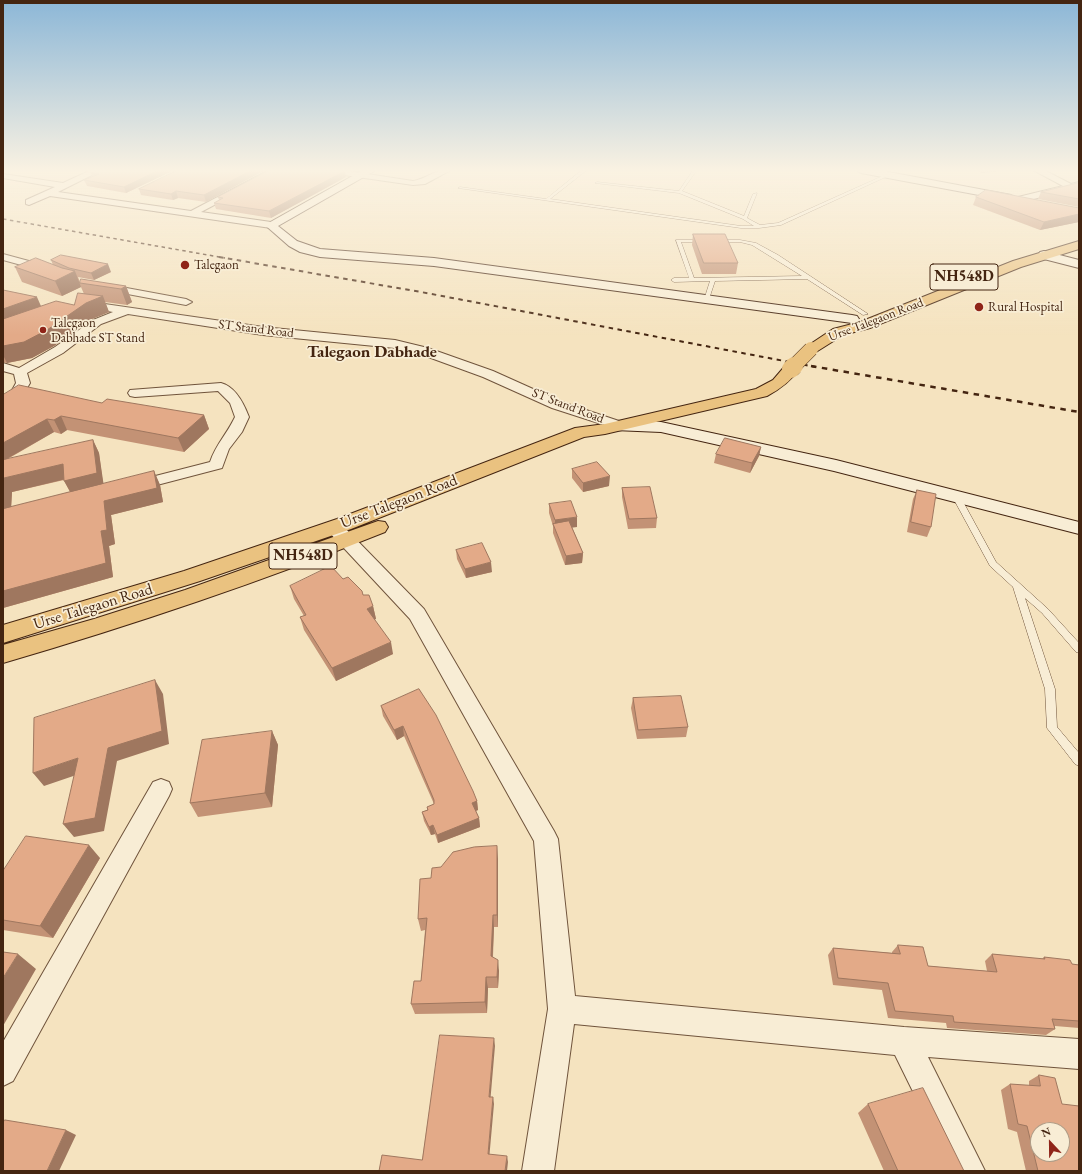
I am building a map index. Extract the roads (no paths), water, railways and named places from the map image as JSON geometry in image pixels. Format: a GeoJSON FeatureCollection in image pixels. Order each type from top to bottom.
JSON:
{"type":"FeatureCollection","features":[{"type":"Feature","properties":{"kind":"highway","name":"Urse Talegaon Road"},"geometry":{"type":"LineString","coordinates":[[858,317],[1022,255],[1079,239]]}},
{"type":"Feature","properties":{"kind":"highway","name":"Urse Talegaon Road"},"geometry":{"type":"LineString","coordinates":[[608,432],[761,393],[779,383],[810,349],[838,332],[865,325],[963,285],[1044,255],[1079,245]]}},
{"type":"Feature","properties":{"kind":"highway","name":"NH548D"},"geometry":{"type":"LineString","coordinates":[[838,332],[858,317]]}},
{"type":"Feature","properties":{"kind":"highway","name":"NH548D"},"geometry":{"type":"LineString","coordinates":[[3,654],[53,640],[191,596],[340,533],[608,432]]}},
{"type":"Feature","properties":{"kind":"highway","name":"Urse Talegaon Road"},"geometry":{"type":"LineString","coordinates":[[3,634],[192,576],[340,533]]}},
{"type":"Feature","properties":{"kind":"street"},"geometry":{"type":"LineString","coordinates":[[271,225],[296,247],[304,251],[434,262],[706,299],[858,317]]}},
{"type":"Feature","properties":{"kind":"street"},"geometry":{"type":"LineString","coordinates":[[1044,255],[1079,264]]}},
{"type":"Feature","properties":{"kind":"street"},"geometry":{"type":"LineString","coordinates":[[3,257],[44,268],[57,274]]}},
{"type":"Feature","properties":{"kind":"street"},"geometry":{"type":"LineString","coordinates":[[92,284],[129,293],[186,302],[166,316]]}},
{"type":"Feature","properties":{"kind":"street","name":"ST Stand Road"},"geometry":{"type":"LineString","coordinates":[[71,308],[84,303],[263,331],[395,344],[417,349],[488,374],[557,405],[608,432]]}},
{"type":"Feature","properties":{"kind":"street"},"geometry":{"type":"LineString","coordinates":[[3,367],[20,372],[59,350],[97,322],[127,310]]}},
{"type":"Feature","properties":{"kind":"street"},"geometry":{"type":"LineString","coordinates":[[3,403],[16,395],[23,383],[20,372]]}},
{"type":"Feature","properties":{"kind":"street"},"geometry":{"type":"LineString","coordinates":[[120,490],[217,465],[222,448],[235,432],[242,417],[236,401],[221,387],[135,393]]}},
{"type":"Feature","properties":{"kind":"street"},"geometry":{"type":"LineString","coordinates":[[608,432],[661,427],[836,466],[1079,528]]}},
{"type":"Feature","properties":{"kind":"street"},"geometry":{"type":"LineString","coordinates":[[340,533],[417,614],[546,839],[562,1009],[538,1171]]}},
{"type":"Feature","properties":{"kind":"street"},"geometry":{"type":"LineString","coordinates":[[3,1071],[161,789]]}},
{"type":"Feature","properties":{"kind":"street"},"geometry":{"type":"LineString","coordinates":[[562,1009],[904,1041],[1079,1054]]}},
{"type":"Feature","properties":{"kind":"street"},"geometry":{"type":"LineString","coordinates":[[904,1041],[969,1171]]}},
{"type":"Feature","properties":{"kind":"lane"},"geometry":{"type":"LineString","coordinates":[[725,225],[759,228],[775,225]]}},
{"type":"Feature","properties":{"kind":"lane"},"geometry":{"type":"LineString","coordinates":[[755,225],[759,228]]}},
{"type":"Feature","properties":{"kind":"lane"},"geometry":{"type":"LineString","coordinates":[[692,280],[678,241],[740,241],[754,244],[776,256],[807,277],[858,317]]}},
{"type":"Feature","properties":{"kind":"lane"},"geometry":{"type":"LineString","coordinates":[[674,280],[807,277]]}},
{"type":"Feature","properties":{"kind":"lane"},"geometry":{"type":"LineString","coordinates":[[706,299],[713,279]]}},
{"type":"Feature","properties":{"kind":"lane"},"geometry":{"type":"LineString","coordinates":[[956,496],[993,564],[1045,611],[1079,649]]}},
{"type":"Feature","properties":{"kind":"lane"},"geometry":{"type":"LineString","coordinates":[[1017,585],[1050,689],[1052,728],[1079,761]]}},
{"type":"Feature","properties":{"kind":"railway"},"geometry":{"type":"LineString","coordinates":[[36,225],[225,258]]}},
{"type":"Feature","properties":{"kind":"railway"},"geometry":{"type":"LineString","coordinates":[[219,257],[421,292],[816,367]]}},
{"type":"Feature","properties":{"kind":"railway"},"geometry":{"type":"LineString","coordinates":[[811,366],[1079,412]]}},
{"type":"Feature","properties":{"kind":"place","name":"Talegaon"},"geometry":{"type":"Point","coordinates":[185,265]}},
{"type":"Feature","properties":{"kind":"place","name":"Rural Hospital"},"geometry":{"type":"Point","coordinates":[979,307]}},
{"type":"Feature","properties":{"kind":"place","name":"Talegaon Dabhade ST Stand"},"geometry":{"type":"Point","coordinates":[43,330]}},
{"type":"Feature","properties":{"kind":"district","name":"Talegaon Dabhade"},"geometry":{"type":"Point","coordinates":[372,352]}}]}
